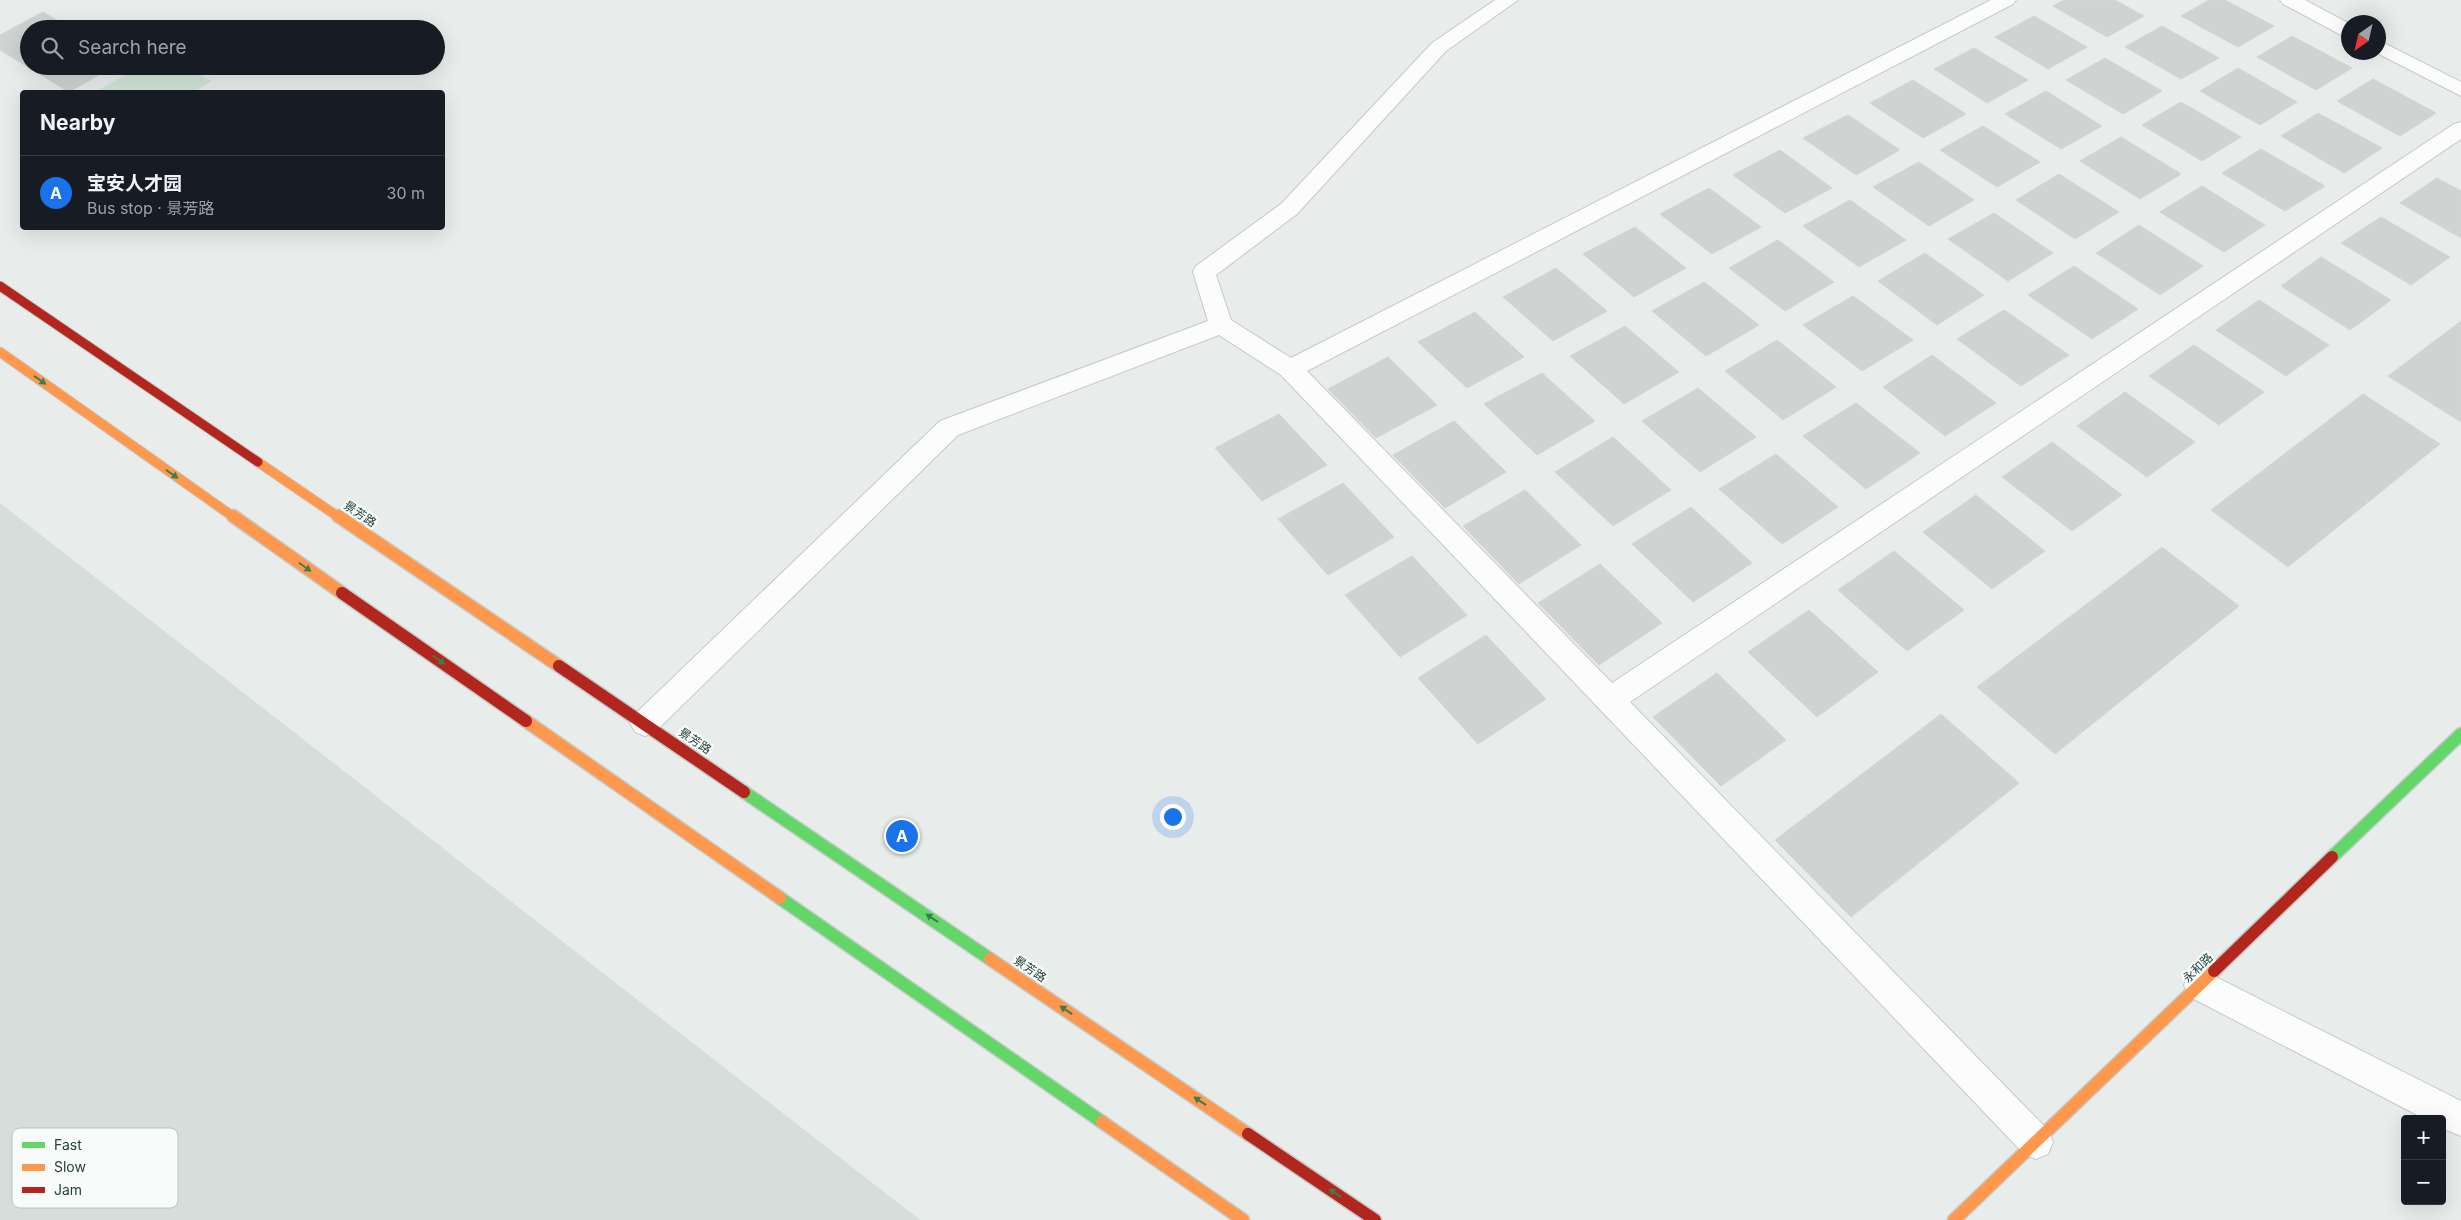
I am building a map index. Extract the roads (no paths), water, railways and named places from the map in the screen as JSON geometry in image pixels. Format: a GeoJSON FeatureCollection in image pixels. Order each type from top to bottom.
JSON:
{"type":"FeatureCollection","features":[{"type":"Feature","properties":{"kind":"street"},"geometry":{"type":"LineString","coordinates":[[1508,0],[1439,47],[1289,209],[1204,272],[1220,325],[1290,369],[2036,1142]]}},
{"type":"Feature","properties":{"kind":"street"},"geometry":{"type":"LineString","coordinates":[[1290,369],[2006,0]]}},
{"type":"Feature","properties":{"kind":"street"},"geometry":{"type":"LineString","coordinates":[[2290,0],[2341,27]]}},
{"type":"Feature","properties":{"kind":"street"},"geometry":{"type":"LineString","coordinates":[[2386,50],[2461,90]]}},
{"type":"Feature","properties":{"kind":"street"},"geometry":{"type":"LineString","coordinates":[[1610,700],[2461,129]]}},
{"type":"Feature","properties":{"kind":"street","name":"景芳路"},"geometry":{"type":"LineString","coordinates":[[0,286],[1375,1220]]}},
{"type":"Feature","properties":{"kind":"street"},"geometry":{"type":"LineString","coordinates":[[645,723],[949,428],[1220,325]]}},
{"type":"Feature","properties":{"kind":"street"},"geometry":{"type":"LineString","coordinates":[[0,352],[257,534],[1243,1220]]}},
{"type":"Feature","properties":{"kind":"street","name":"永和路"},"geometry":{"type":"LineString","coordinates":[[1954,1220],[2461,734]]}},
{"type":"Feature","properties":{"kind":"street"},"geometry":{"type":"LineString","coordinates":[[2200,985],[2461,1119]]}},
{"type":"Feature","properties":{"kind":"place","name":"宝安人才园"},"geometry":{"type":"Point","coordinates":[902,836]}}]}
